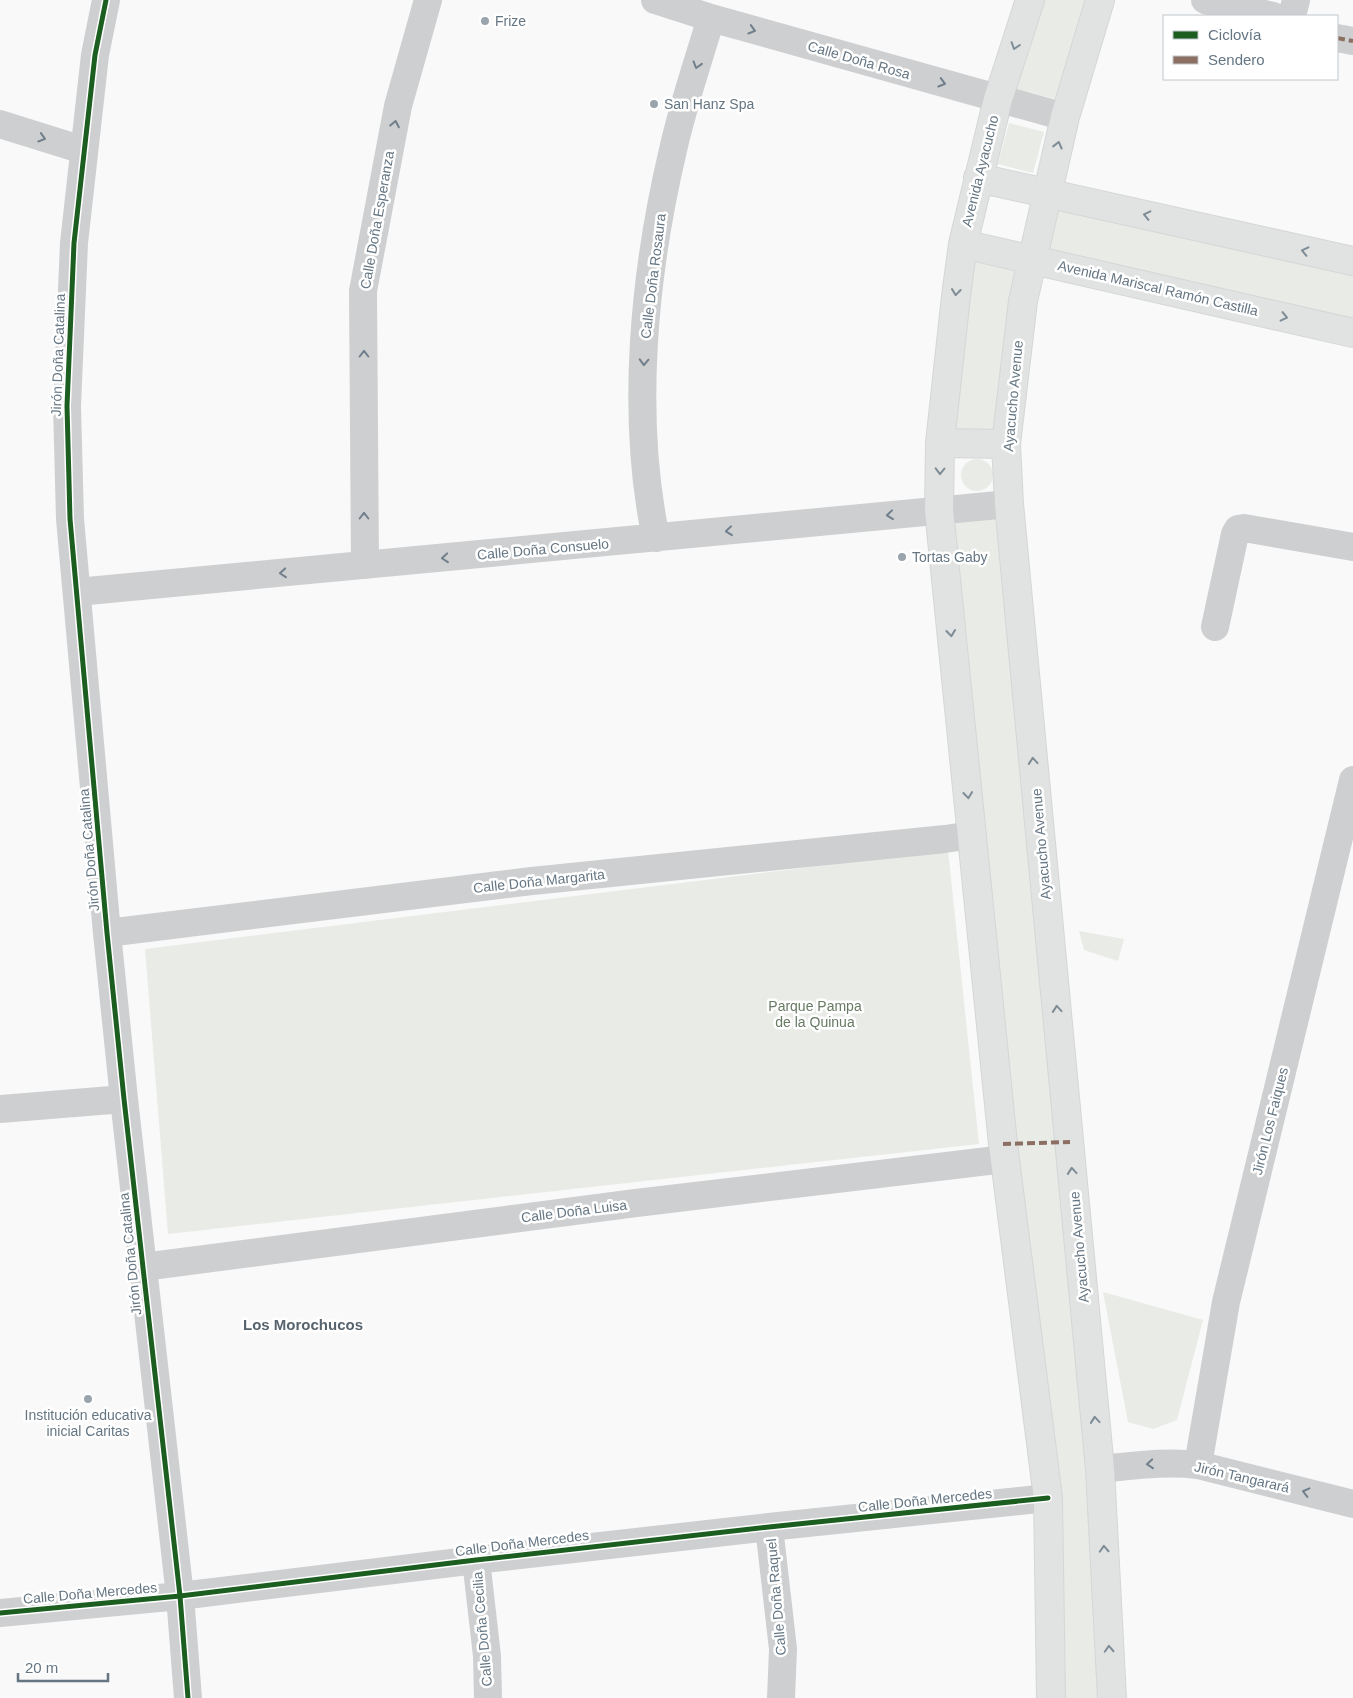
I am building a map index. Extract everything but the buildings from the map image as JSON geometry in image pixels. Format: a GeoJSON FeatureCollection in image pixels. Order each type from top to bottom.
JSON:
{"type":"FeatureCollection","features":[{"type":"Feature","properties":{"kind":"main road"},"geometry":{"type":"LineString","coordinates":[[998,99],[1030,0]]}},
{"type":"Feature","properties":{"kind":"main road","name":"Ayacucho Avenue"},"geometry":{"type":"LineString","coordinates":[[1100,0],[1065,117],[1032,258],[1023,301],[1006,444],[1009,504],[1100,1469],[1112,1698]]}},
{"type":"Feature","properties":{"kind":"main road","name":"Avenida Ayacucho"},"geometry":{"type":"LineString","coordinates":[[963,244],[998,99]]}},
{"type":"Feature","properties":{"kind":"main road"},"geometry":{"type":"LineString","coordinates":[[978,178],[1353,262]]}},
{"type":"Feature","properties":{"kind":"main road"},"geometry":{"type":"LineString","coordinates":[[963,244],[940,443],[939,510],[1005,1159],[1048,1498],[1051,1698]]}},
{"type":"Feature","properties":{"kind":"main road","name":"Avenida Mariscal Ramón Castilla"},"geometry":{"type":"LineString","coordinates":[[963,244],[1032,258],[1353,333]]}},
{"type":"Feature","properties":{"kind":"main road"},"geometry":{"type":"LineString","coordinates":[[940,443],[1006,444]]}},
{"type":"Feature","properties":{"kind":"street","name":"Jirón Doña Catalina"},"geometry":{"type":"LineString","coordinates":[[106,0],[95,55],[74,243],[67,406],[70,519],[107,933],[180,1596],[188,1698]]}},
{"type":"Feature","properties":{"kind":"street","name":"Calle Doña Esperanza"},"geometry":{"type":"LineString","coordinates":[[365,565],[364,292],[398,106],[428,0]]}},
{"type":"Feature","properties":{"kind":"street","name":"Calle Doña Rosa"},"geometry":{"type":"LineString","coordinates":[[655,0],[711,18],[1065,117]]}},
{"type":"Feature","properties":{"kind":"street"},"geometry":{"type":"LineString","coordinates":[[1205,0],[1234,3],[1270,15]]}},
{"type":"Feature","properties":{"kind":"street"},"geometry":{"type":"LineString","coordinates":[[1292,15],[1296,0]]}},
{"type":"Feature","properties":{"kind":"street","name":"Calle Doña Rosaura"},"geometry":{"type":"LineString","coordinates":[[656,538],[649,508],[643,421],[644,362],[652,266],[672,150],[711,18]]}},
{"type":"Feature","properties":{"kind":"street"},"geometry":{"type":"LineString","coordinates":[[1338,38],[1353,41]]}},
{"type":"Feature","properties":{"kind":"street"},"geometry":{"type":"LineString","coordinates":[[0,124],[83,150]]}},
{"type":"Feature","properties":{"kind":"street","name":"Calle Doña Consuelo"},"geometry":{"type":"LineString","coordinates":[[77,592],[1009,504]]}},
{"type":"Feature","properties":{"kind":"street"},"geometry":{"type":"LineString","coordinates":[[1215,627],[1234,534],[1238,529],[1244,528],[1353,547]]}},
{"type":"Feature","properties":{"kind":"street","name":"Jirón Los Faiques"},"geometry":{"type":"LineString","coordinates":[[1198,1465],[1226,1302],[1343,863],[1353,780]]}},
{"type":"Feature","properties":{"kind":"street","name":"Calle Doña Margarita"},"geometry":{"type":"LineString","coordinates":[[107,933],[532,881],[972,835]]}},
{"type":"Feature","properties":{"kind":"street"},"geometry":{"type":"LineString","coordinates":[[0,1109],[124,1099]]}},
{"type":"Feature","properties":{"kind":"street","name":"Calle Doña Luisa"},"geometry":{"type":"LineString","coordinates":[[143,1267],[636,1203],[1005,1159]]}},
{"type":"Feature","properties":{"kind":"street","name":"Jirón Tangarará"},"geometry":{"type":"LineString","coordinates":[[1100,1469],[1179,1463],[1198,1465],[1353,1504]]}},
{"type":"Feature","properties":{"kind":"street","name":"Calle Doña Mercedes"},"geometry":{"type":"LineString","coordinates":[[0,1613],[180,1596],[476,1560],[1048,1498]]}},
{"type":"Feature","properties":{"kind":"street","name":"Calle Doña Raquel"},"geometry":{"type":"LineString","coordinates":[[769,1527],[783,1649],[781,1698]]}},
{"type":"Feature","properties":{"kind":"street","name":"Calle Doña Cecilia"},"geometry":{"type":"LineString","coordinates":[[476,1560],[487,1656],[488,1698]]}},
{"type":"Feature","properties":{"kind":"green space"},"geometry":{"type":"Polygon","coordinates":[[[1039,0],[1086,0],[1059,100],[1013,88],[1039,0]]]}},
{"type":"Feature","properties":{"kind":"green space"},"geometry":{"type":"Polygon","coordinates":[[[1009,123],[1044,132],[1033,173],[998,164],[1009,123]]]}},
{"type":"Feature","properties":{"kind":"green space"},"geometry":{"type":"Polygon","coordinates":[[[1053,202],[1353,268],[1353,323],[1041,255],[1053,202]]]}},
{"type":"Feature","properties":{"kind":"green space"},"geometry":{"type":"Polygon","coordinates":[[[967,244],[1035,258],[1010,444],[943,435],[967,244]]]}},
{"type":"Feature","properties":{"kind":"green space"},"geometry":{"type":"Polygon","coordinates":[[[977,459],[983,460],[988,464],[992,469],[992,481],[988,486],[983,490],[977,491],[971,490],[966,486],[962,481],[961,475],[962,469],[966,464],[971,460],[977,459]]]}},
{"type":"Feature","properties":{"kind":"green space"},"geometry":{"type":"Polygon","coordinates":[[[944,514],[999,515],[999,550],[1091,1481],[1102,1698],[1057,1698],[944,514]]]}},
{"type":"Feature","properties":{"kind":"green space","name":"Parque Pampa de la Quinua"},"geometry":{"type":"Polygon","coordinates":[[[948,850],[979,1144],[168,1234],[145,949],[948,850]]]}},
{"type":"Feature","properties":{"kind":"green space"},"geometry":{"type":"Polygon","coordinates":[[[1079,931],[1124,939],[1118,961],[1084,950],[1079,931]]]}},
{"type":"Feature","properties":{"kind":"green space"},"geometry":{"type":"Polygon","coordinates":[[[1103,1292],[1203,1320],[1177,1420],[1153,1429],[1128,1422],[1103,1292]]]}},
{"type":"Feature","properties":{"kind":"marked path"},"geometry":{"type":"LineString","coordinates":[[1338,38],[1353,41]]}},
{"type":"Feature","properties":{"kind":"marked path"},"geometry":{"type":"LineString","coordinates":[[1003,1144],[1070,1142]]}},
{"type":"Feature","properties":{"kind":"cycle path"},"geometry":{"type":"LineString","coordinates":[[106,0],[95,55],[74,243],[67,406],[70,519],[107,933],[180,1596],[188,1698]]}},
{"type":"Feature","properties":{"kind":"cycle path"},"geometry":{"type":"LineString","coordinates":[[0,1613],[180,1596],[476,1560],[1048,1498]]}},
{"type":"Feature","properties":{"kind":"place","name":"Frize"},"geometry":{"type":"Point","coordinates":[485,21]}},
{"type":"Feature","properties":{"kind":"place","name":"San Hanz Spa"},"geometry":{"type":"Point","coordinates":[654,104]}},
{"type":"Feature","properties":{"kind":"place","name":"Tortas Gaby"},"geometry":{"type":"Point","coordinates":[902,557]}},
{"type":"Feature","properties":{"kind":"place","name":"Institución educativa inicial Caritas"},"geometry":{"type":"Point","coordinates":[88,1399]}},
{"type":"Feature","properties":{"kind":"district","name":"Los Morochucos"},"geometry":{"type":"Point","coordinates":[303,1324]}}]}
